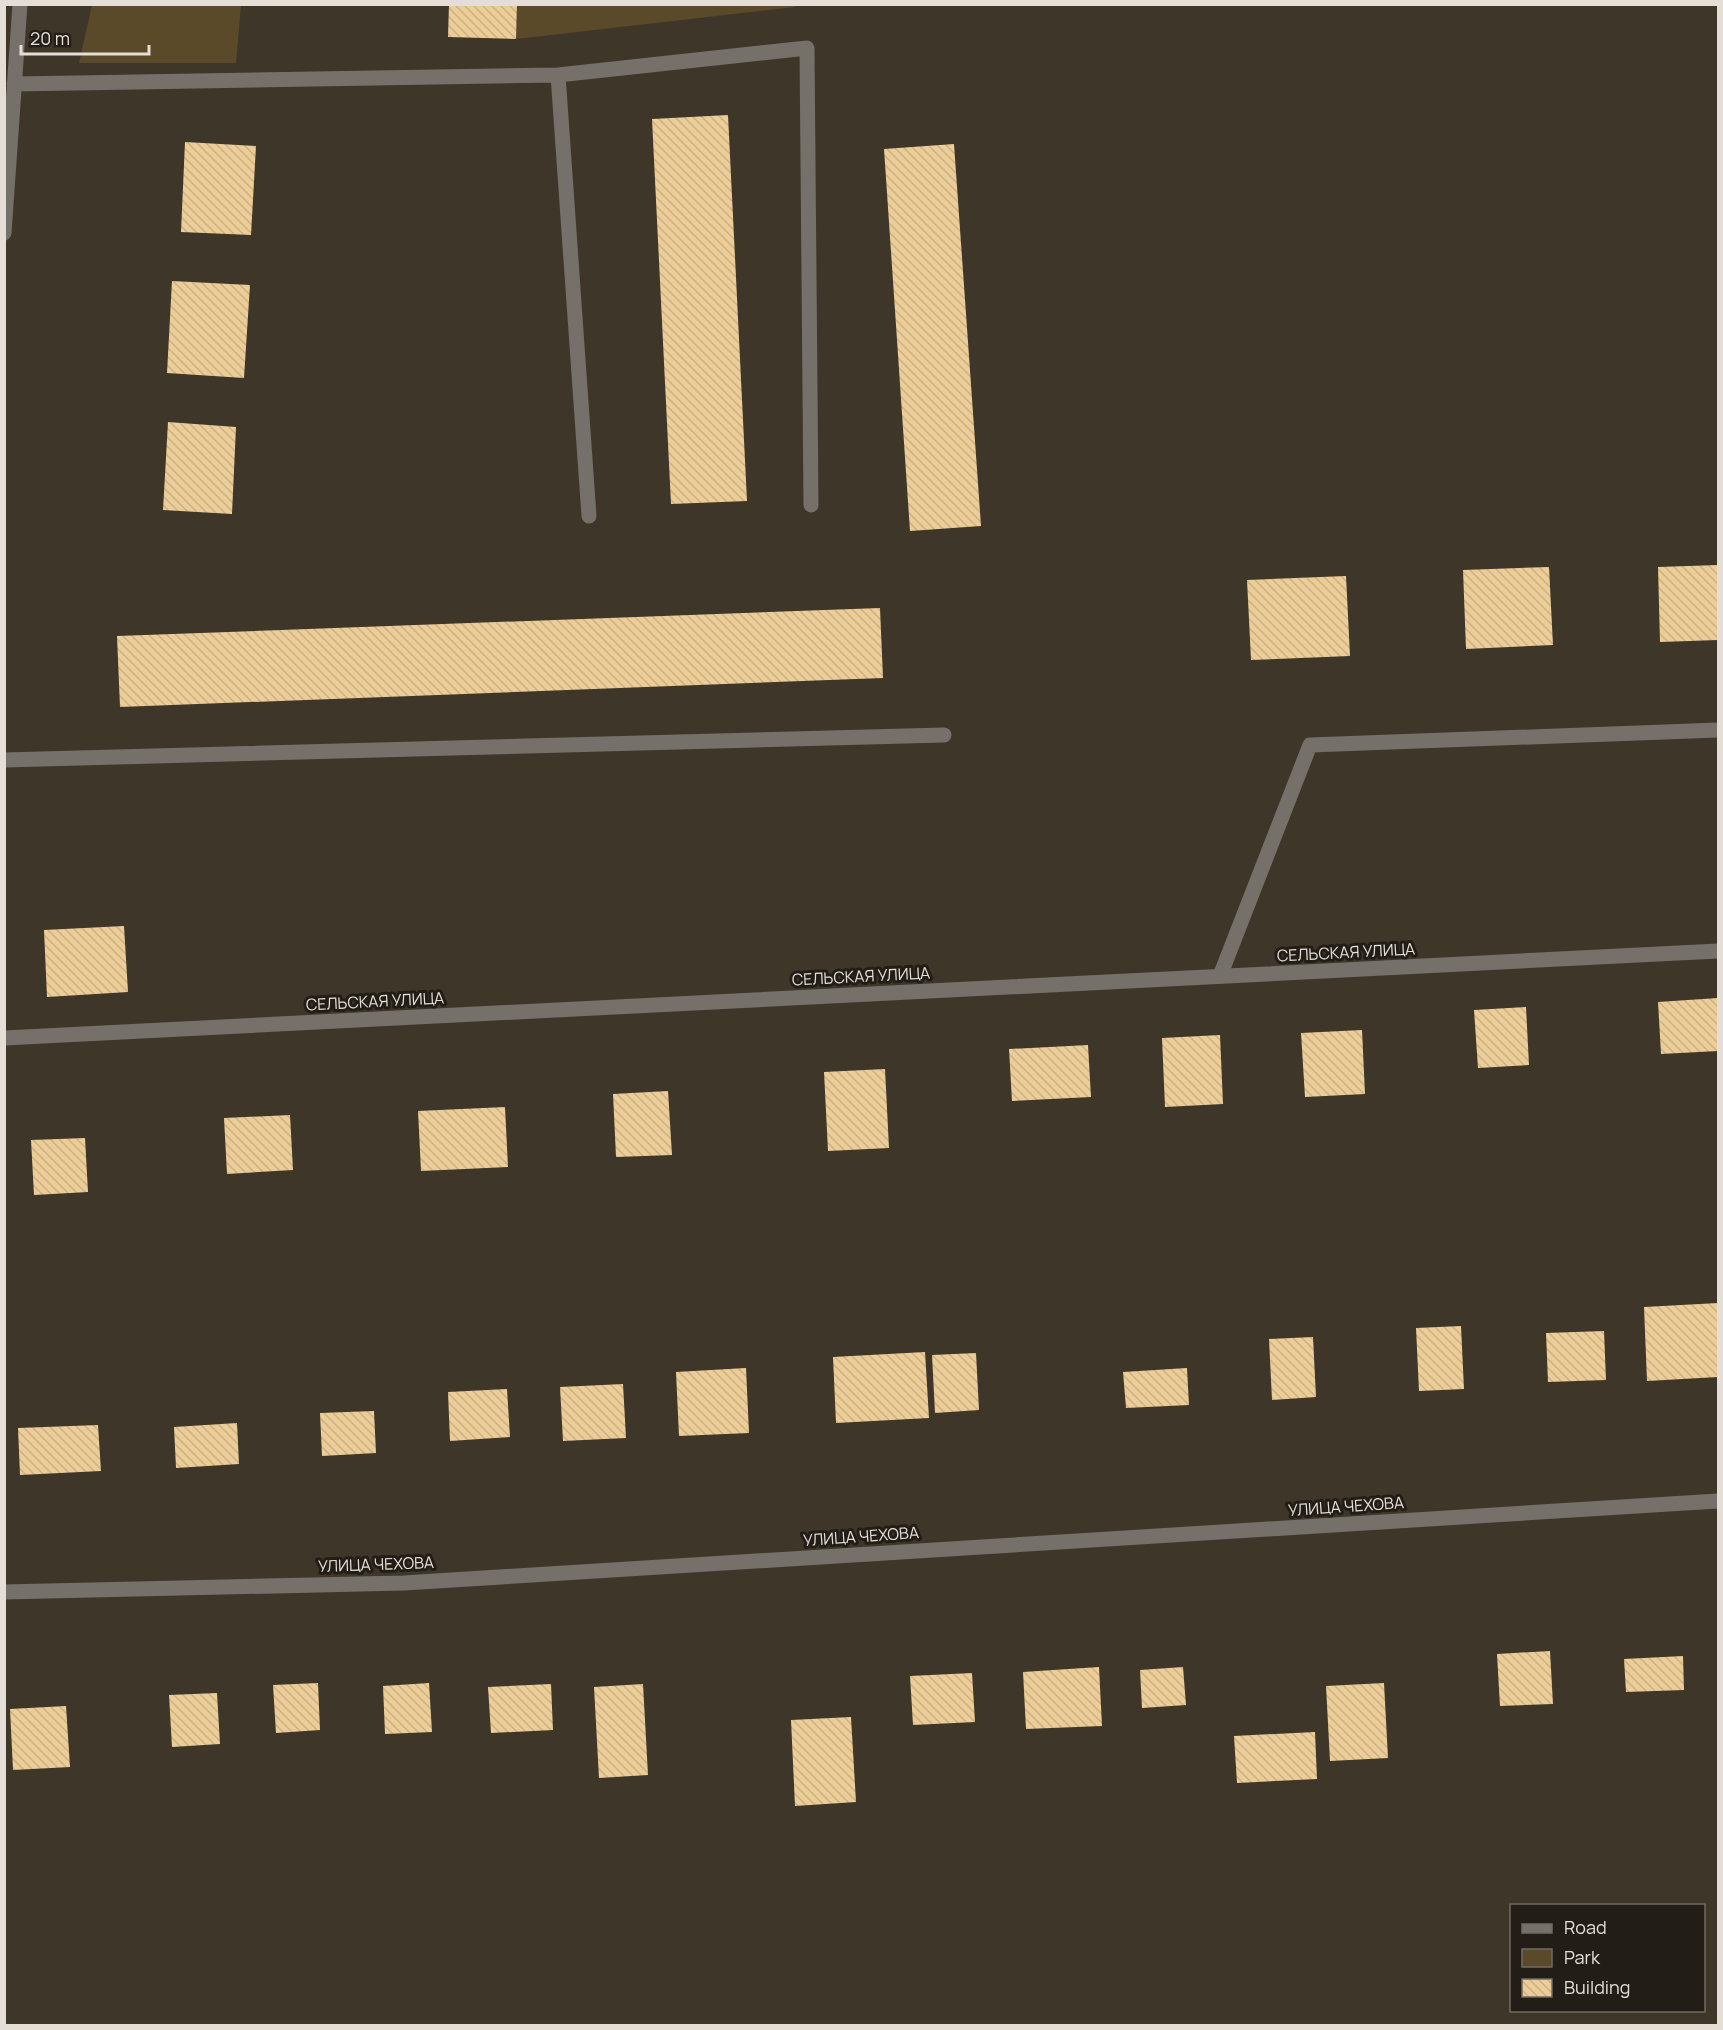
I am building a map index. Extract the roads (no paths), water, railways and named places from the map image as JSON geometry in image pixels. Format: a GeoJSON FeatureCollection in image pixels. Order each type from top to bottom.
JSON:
{"type":"FeatureCollection","features":[{"type":"Feature","properties":{"kind":"street"},"geometry":{"type":"LineString","coordinates":[[4,233],[20,4]]}},
{"type":"Feature","properties":{"kind":"street"},"geometry":{"type":"LineString","coordinates":[[14,84],[558,75],[807,48],[811,505]]}},
{"type":"Feature","properties":{"kind":"street"},"geometry":{"type":"LineString","coordinates":[[558,75],[589,516]]}},
{"type":"Feature","properties":{"kind":"street"},"geometry":{"type":"LineString","coordinates":[[1220,976],[1310,745],[1719,730]]}},
{"type":"Feature","properties":{"kind":"street"},"geometry":{"type":"LineString","coordinates":[[4,760],[944,735]]}},
{"type":"Feature","properties":{"kind":"street","name":"СЕЛЬСКАЯ УЛИЦА"},"geometry":{"type":"LineString","coordinates":[[4,1038],[1719,951]]}},
{"type":"Feature","properties":{"kind":"street","name":"УЛИЦА ЧЕХОВА"},"geometry":{"type":"LineString","coordinates":[[4,1592],[404,1583],[1719,1501]]}}]}
